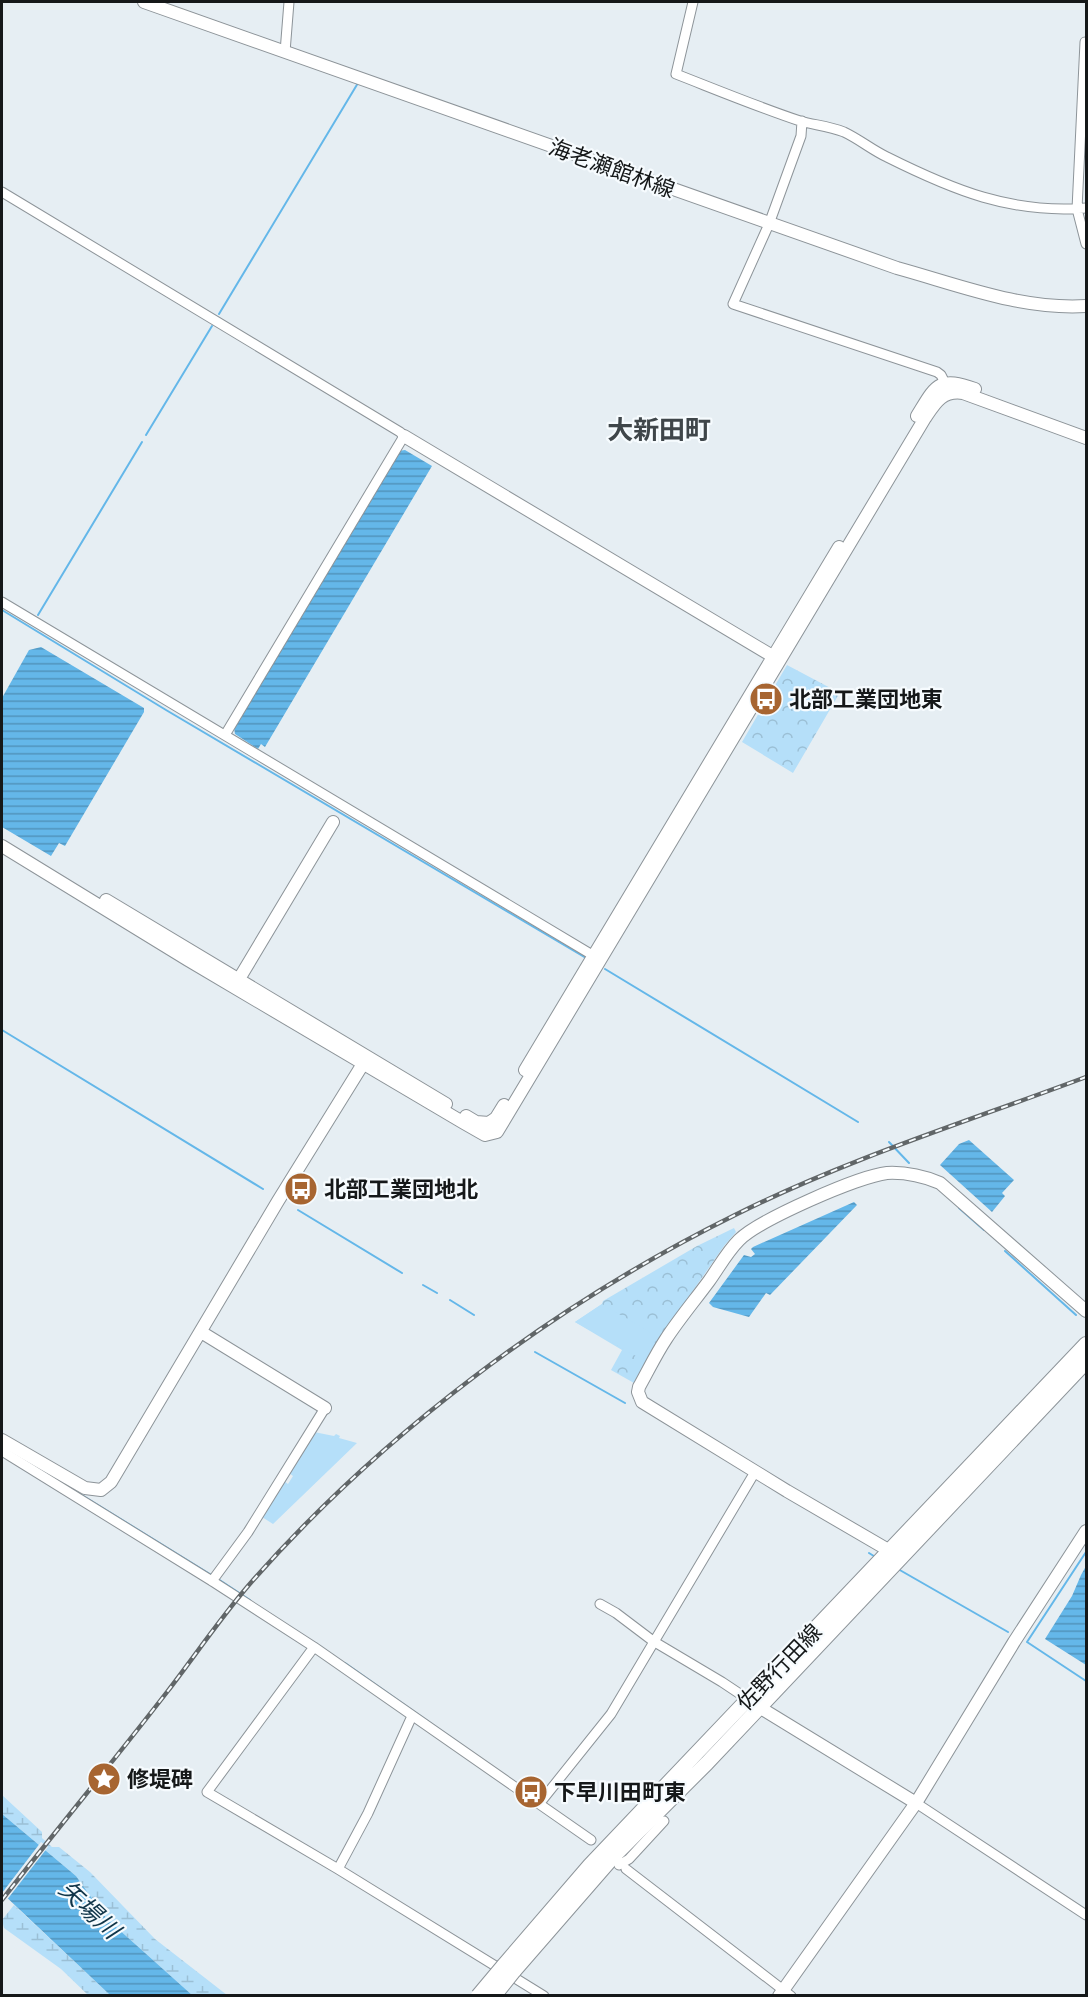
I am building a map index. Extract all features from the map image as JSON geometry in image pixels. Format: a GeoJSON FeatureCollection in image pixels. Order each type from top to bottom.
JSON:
{"type":"FeatureCollection","features":[{"type":"Feature","properties":{"kind":"main road","name":"佐野行田線"},"geometry":{"type":"LineString","coordinates":[[478,1995],[622,1862],[753,1703],[890,1551],[1086,1344]]}},
{"type":"Feature","properties":{"kind":"main road","name":"佐野行田線"},"geometry":{"type":"LineString","coordinates":[[494,1995],[509,1968],[590,1865],[1037,1416],[1086,1362]]}},
{"type":"Feature","properties":{"kind":"street","name":"海老瀬館林線"},"geometry":{"type":"LineString","coordinates":[[144,2],[166,5],[285,52],[897,268],[1022,303],[1066,308],[1086,306]]}},
{"type":"Feature","properties":{"kind":"street"},"geometry":{"type":"LineString","coordinates":[[285,52],[289,2]]}},
{"type":"Feature","properties":{"kind":"street"},"geometry":{"type":"LineString","coordinates":[[693,2],[676,74],[802,121],[846,133],[885,157],[956,190],[990,201],[1024,206],[1082,209]]}},
{"type":"Feature","properties":{"kind":"street"},"geometry":{"type":"LineString","coordinates":[[1086,42],[1082,209],[1086,244]]}},
{"type":"Feature","properties":{"kind":"street"},"geometry":{"type":"LineString","coordinates":[[802,121],[801,136],[769,224],[733,304],[937,372],[945,383]]}},
{"type":"Feature","properties":{"kind":"street"},"geometry":{"type":"LineString","coordinates":[[2,192],[776,659]]}},
{"type":"Feature","properties":{"kind":"street"},"geometry":{"type":"LineString","coordinates":[[2,846],[366,1060],[480,1132],[489,1135],[497,1132],[597,958],[930,396],[945,383],[960,383],[1086,429]]}},
{"type":"Feature","properties":{"kind":"street"},"geometry":{"type":"LineString","coordinates":[[776,659],[925,418],[940,398],[947,393],[963,393],[1086,438]]}},
{"type":"Feature","properties":{"kind":"street"},"geometry":{"type":"LineString","coordinates":[[225,735],[404,436]]}},
{"type":"Feature","properties":{"kind":"street"},"geometry":{"type":"LineString","coordinates":[[2,602],[597,958]]}},
{"type":"Feature","properties":{"kind":"street"},"geometry":{"type":"LineString","coordinates":[[237,983],[333,822]]}},
{"type":"Feature","properties":{"kind":"street"},"geometry":{"type":"LineString","coordinates":[[2,838],[237,983]]}},
{"type":"Feature","properties":{"kind":"street"},"geometry":{"type":"LineString","coordinates":[[2,1440],[79,1485],[101,1490],[111,1482],[278,1201],[366,1060]]}},
{"type":"Feature","properties":{"kind":"street"},"geometry":{"type":"LineString","coordinates":[[890,1551],[755,1472],[642,1401],[638,1392],[639,1387],[665,1339],[736,1244],[756,1228],[800,1205],[873,1176],[898,1173],[925,1177],[940,1184],[1086,1311]]}},
{"type":"Feature","properties":{"kind":"street"},"geometry":{"type":"LineString","coordinates":[[201,1332],[325,1408],[248,1532],[212,1581]]}},
{"type":"Feature","properties":{"kind":"street"},"geometry":{"type":"LineString","coordinates":[[2,1451],[97,1508],[314,1647],[591,1840]]}},
{"type":"Feature","properties":{"kind":"street"},"geometry":{"type":"LineString","coordinates":[[539,1804],[611,1714],[755,1472]]}},
{"type":"Feature","properties":{"kind":"street"},"geometry":{"type":"LineString","coordinates":[[97,1508],[101,1501],[101,1490]]}},
{"type":"Feature","properties":{"kind":"street"},"geometry":{"type":"LineString","coordinates":[[664,1821],[622,1862],[660,1896],[785,1994],[916,1803],[1014,1642],[1086,1531]]}},
{"type":"Feature","properties":{"kind":"street"},"geometry":{"type":"LineString","coordinates":[[600,1604],[616,1612],[653,1641],[916,1803],[1086,1915]]}},
{"type":"Feature","properties":{"kind":"street"},"geometry":{"type":"LineString","coordinates":[[314,1647],[207,1792],[544,1995]]}},
{"type":"Feature","properties":{"kind":"street"},"geometry":{"type":"LineString","coordinates":[[338,1869],[368,1813],[412,1716]]}},
{"type":"Feature","properties":{"kind":"green space"},"geometry":{"type":"Polygon","coordinates":[[[787,665],[839,694],[793,773],[742,742],[787,665]]]}},
{"type":"Feature","properties":{"kind":"green space"},"geometry":{"type":"Polygon","coordinates":[[[734,1228],[736,1232],[658,1341],[634,1383],[611,1370],[622,1350],[575,1322],[602,1304],[603,1301],[697,1246],[734,1228]]]}},
{"type":"Feature","properties":{"kind":"green space"},"geometry":{"type":"Polygon","coordinates":[[[602,1304],[658,1337],[643,1360],[575,1322],[602,1304]]]}},
{"type":"Feature","properties":{"kind":"green space"},"geometry":{"type":"Polygon","coordinates":[[[314,1432],[334,1436],[336,1434],[340,1436],[339,1438],[357,1443],[273,1524],[262,1517],[284,1481],[288,1484],[293,1476],[289,1473],[314,1432]]]}},
{"type":"Feature","properties":{"kind":"green space"},"geometry":{"type":"Polygon","coordinates":[[[2,1795],[42,1832],[42,1838],[52,1847],[59,1847],[90,1872],[155,1939],[227,1995],[192,1995],[106,1918],[76,1876],[2,1814],[2,1795]]]}},
{"type":"Feature","properties":{"kind":"green space"},"geometry":{"type":"Polygon","coordinates":[[[14,1905],[110,1995],[88,1995],[61,1969],[4,1928],[2,1920],[14,1905]]]}},
{"type":"Feature","properties":{"kind":"water"},"geometry":{"type":"Polygon","coordinates":[[[405,450],[432,466],[265,747],[261,744],[258,749],[235,734],[234,728],[398,451],[405,450]]]}},
{"type":"Feature","properties":{"kind":"water"},"geometry":{"type":"Polygon","coordinates":[[[41,647],[144,708],[144,712],[65,846],[59,843],[51,856],[2,827],[2,698],[29,650],[41,647]]]}},
{"type":"Feature","properties":{"kind":"water"},"geometry":{"type":"Polygon","coordinates":[[[969,1140],[1014,1180],[1002,1193],[1005,1196],[992,1212],[940,1165],[959,1144],[969,1140]]]}},
{"type":"Feature","properties":{"kind":"water"},"geometry":{"type":"Polygon","coordinates":[[[854,1202],[857,1205],[770,1295],[766,1293],[749,1317],[713,1307],[709,1303],[744,1255],[751,1257],[755,1254],[751,1249],[753,1247],[854,1202]]]}},
{"type":"Feature","properties":{"kind":"water"},"geometry":{"type":"Polygon","coordinates":[[[1086,1566],[1086,1665],[1045,1639],[1072,1596],[1086,1566]]]}},
{"type":"Feature","properties":{"kind":"water","name":"矢場川"},"geometry":{"type":"Polygon","coordinates":[[[2,1814],[76,1876],[106,1918],[192,1995],[110,1995],[2,1893],[2,1814]]]}},
{"type":"Feature","properties":{"kind":"pier"},"geometry":{"type":"Polygon","coordinates":[[[41,1842],[48,1847],[6,1901],[2,1898],[2,1893],[41,1842]]]}},
{"type":"Feature","properties":{"kind":"waterway"},"geometry":{"type":"LineString","coordinates":[[219,314],[358,83]]}},
{"type":"Feature","properties":{"kind":"waterway"},"geometry":{"type":"LineString","coordinates":[[146,435],[212,326]]}},
{"type":"Feature","properties":{"kind":"waterway"},"geometry":{"type":"LineString","coordinates":[[38,615],[142,442]]}},
{"type":"Feature","properties":{"kind":"waterway"},"geometry":{"type":"LineString","coordinates":[[2,610],[166,710],[586,958]]}},
{"type":"Feature","properties":{"kind":"waterway"},"geometry":{"type":"LineString","coordinates":[[605,969],[858,1122]]}},
{"type":"Feature","properties":{"kind":"waterway"},"geometry":{"type":"LineString","coordinates":[[2,1030],[263,1189]]}},
{"type":"Feature","properties":{"kind":"waterway"},"geometry":{"type":"LineString","coordinates":[[889,1142],[909,1163]]}},
{"type":"Feature","properties":{"kind":"waterway"},"geometry":{"type":"LineString","coordinates":[[959,1208],[984,1230]]}},
{"type":"Feature","properties":{"kind":"waterway"},"geometry":{"type":"LineString","coordinates":[[298,1210],[402,1273]]}},
{"type":"Feature","properties":{"kind":"waterway"},"geometry":{"type":"LineString","coordinates":[[1005,1251],[1076,1315]]}},
{"type":"Feature","properties":{"kind":"waterway"},"geometry":{"type":"LineString","coordinates":[[423,1285],[437,1293]]}},
{"type":"Feature","properties":{"kind":"waterway"},"geometry":{"type":"LineString","coordinates":[[450,1300],[474,1315]]}},
{"type":"Feature","properties":{"kind":"waterway"},"geometry":{"type":"LineString","coordinates":[[535,1352],[625,1403]]}},
{"type":"Feature","properties":{"kind":"waterway"},"geometry":{"type":"LineString","coordinates":[[72,1489],[213,1576]]}},
{"type":"Feature","properties":{"kind":"waterway"},"geometry":{"type":"LineString","coordinates":[[1086,1552],[1027,1642],[1086,1681]]}},
{"type":"Feature","properties":{"kind":"waterway"},"geometry":{"type":"LineString","coordinates":[[869,1553],[877,1558]]}},
{"type":"Feature","properties":{"kind":"waterway"},"geometry":{"type":"LineString","coordinates":[[898,1569],[1008,1632]]}},
{"type":"Feature","properties":{"kind":"waterway"},"geometry":{"type":"LineString","coordinates":[[218,1579],[250,1600]]}},
{"type":"Feature","properties":{"kind":"waterway"},"geometry":{"type":"LineString","coordinates":[[345,1663],[463,1746]]}},
{"type":"Feature","properties":{"kind":"railway"},"geometry":{"type":"LineString","coordinates":[[2,1900],[147,1718],[248,1586],[299,1530],[354,1477],[474,1377],[602,1289],[668,1250],[735,1215],[864,1158],[1086,1077]]}},
{"type":"Feature","properties":{"kind":"place","name":"北部工業団地東"},"geometry":{"type":"Point","coordinates":[766,699]}},
{"type":"Feature","properties":{"kind":"place","name":"北部工業団地北"},"geometry":{"type":"Point","coordinates":[301,1189]}},
{"type":"Feature","properties":{"kind":"place","name":"修堤碑"},"geometry":{"type":"Point","coordinates":[104,1779]}},
{"type":"Feature","properties":{"kind":"place","name":"下早川田町東"},"geometry":{"type":"Point","coordinates":[531,1792]}},
{"type":"Feature","properties":{"kind":"district","name":"大新田町"},"geometry":{"type":"Point","coordinates":[659,429]}}]}
